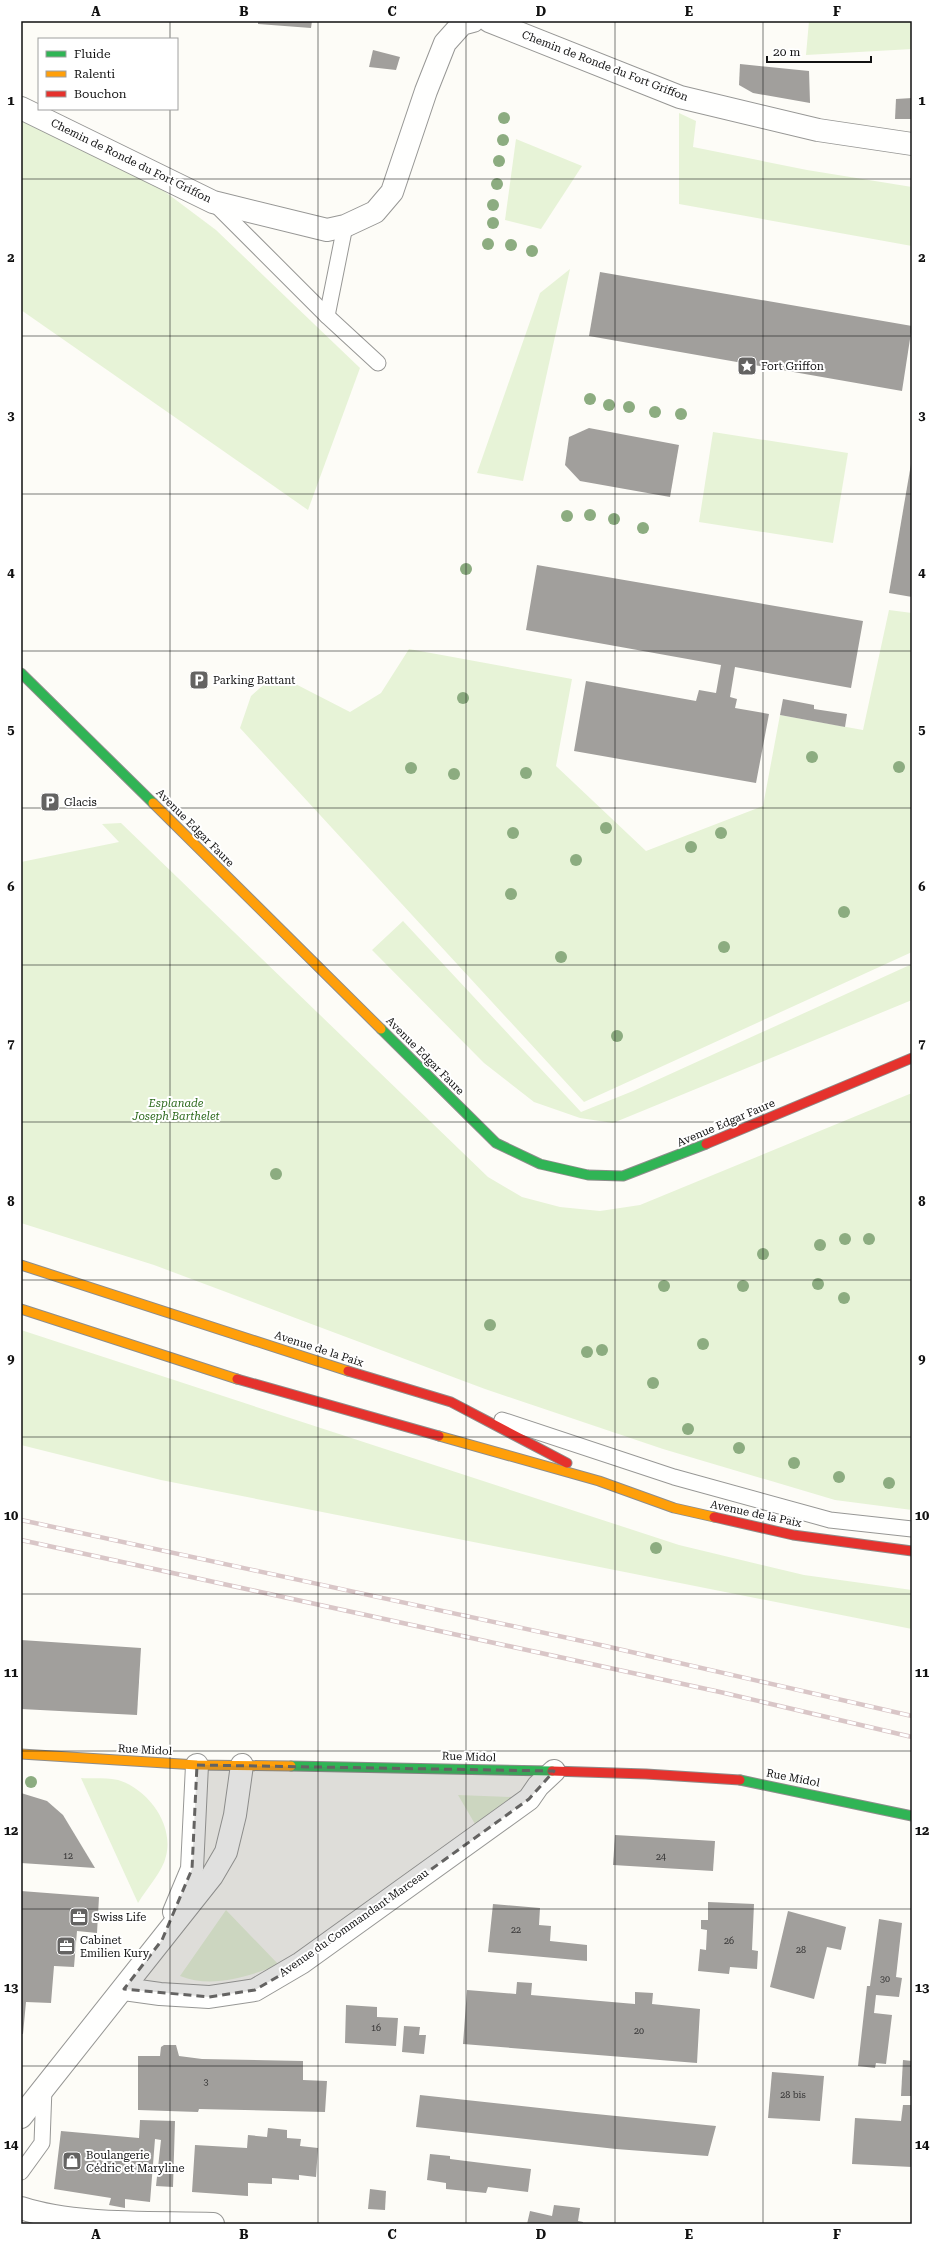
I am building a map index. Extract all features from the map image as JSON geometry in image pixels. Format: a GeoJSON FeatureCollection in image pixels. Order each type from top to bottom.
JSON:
{"type":"FeatureCollection","features":[{"type":"Feature","properties":{"kind":"main road","name":"Avenue Edgar Faure"},"geometry":{"type":"LineString","coordinates":[[21,672],[496,1142],[540,1164],[588,1175],[623,1176],[676,1157],[912,1058]]}},
{"type":"Feature","properties":{"kind":"main road","name":"Avenue de la Paix"},"geometry":{"type":"LineString","coordinates":[[21,1265],[463,1407],[599,1481]]}},
{"type":"Feature","properties":{"kind":"main road","name":"Avenue de la Paix"},"geometry":{"type":"LineString","coordinates":[[21,1310],[208,1371],[599,1481],[674,1508],[750,1526],[850,1544],[912,1551]]}},
{"type":"Feature","properties":{"kind":"main road","name":"Rue Midol"},"geometry":{"type":"LineString","coordinates":[[21,1754],[196,1765],[554,1771],[646,1774],[748,1781],[912,1816]]}},
{"type":"Feature","properties":{"kind":"street","name":"Chemin de Ronde du Fort Griffon"},"geometry":{"type":"LineString","coordinates":[[21,108],[213,202],[328,230],[345,226],[375,212],[392,192],[426,91],[445,43],[462,24],[473,21]]}},
{"type":"Feature","properties":{"kind":"street","name":"Chemin de Ronde du Fort Griffon"},"geometry":{"type":"LineString","coordinates":[[489,21],[680,97],[818,130],[912,144]]}},
{"type":"Feature","properties":{"kind":"street"},"geometry":{"type":"LineString","coordinates":[[162,1940],[192,1869],[196,1765]]}},
{"type":"Feature","properties":{"kind":"street"},"geometry":{"type":"LineString","coordinates":[[21,2117],[44,2086],[124,1989],[212,1876],[226,1852],[235,1815],[242,1765]]}},
{"type":"Feature","properties":{"kind":"street","name":"Avenue du Commandant Marceau"},"geometry":{"type":"LineString","coordinates":[[124,1989],[160,1994],[209,1997],[255,1990],[301,1963],[529,1799],[538,1786],[554,1771]]}},
{"type":"Feature","properties":{"kind":"street"},"geometry":{"type":"LineString","coordinates":[[21,2208],[39,2214],[108,2221],[213,2224]]}},
{"type":"Feature","properties":{"kind":"lane"},"geometry":{"type":"LineString","coordinates":[[213,202],[327,316],[378,363]]}},
{"type":"Feature","properties":{"kind":"lane"},"geometry":{"type":"LineString","coordinates":[[327,316],[345,226]]}},
{"type":"Feature","properties":{"kind":"lane"},"geometry":{"type":"LineString","coordinates":[[463,1407],[674,1477],[830,1520],[912,1528]]}},
{"type":"Feature","properties":{"kind":"lane"},"geometry":{"type":"LineString","coordinates":[[21,2172],[42,2143],[44,2086]]}},
{"type":"Feature","properties":{"kind":"highlighted area"},"geometry":{"type":"Polygon","coordinates":[[[197,1765],[554,1771],[529,1799],[301,1963],[255,1990],[209,1997],[124,1989],[162,1940],[192,1869],[197,1765]]]}},
{"type":"Feature","properties":{"kind":"green space"},"geometry":{"type":"Polygon","coordinates":[[[809,21],[912,21],[912,49],[806,55],[809,21]]]}},
{"type":"Feature","properties":{"kind":"green space"},"geometry":{"type":"Polygon","coordinates":[[[679,113],[696,121],[693,147],[807,170],[912,187],[912,246],[679,204],[679,113]]]}},
{"type":"Feature","properties":{"kind":"green space"},"geometry":{"type":"Polygon","coordinates":[[[21,120],[152,182],[216,230],[360,368],[308,510],[21,310],[21,120]]]}},
{"type":"Feature","properties":{"kind":"green space"},"geometry":{"type":"Polygon","coordinates":[[[516,139],[582,166],[541,229],[505,220],[516,139]]]}},
{"type":"Feature","properties":{"kind":"green space"},"geometry":{"type":"Polygon","coordinates":[[[570,269],[523,481],[477,473],[540,293],[570,269]]]}},
{"type":"Feature","properties":{"kind":"green space"},"geometry":{"type":"Polygon","coordinates":[[[713,432],[848,453],[833,543],[699,522],[713,432]]]}},
{"type":"Feature","properties":{"kind":"green space"},"geometry":{"type":"Polygon","coordinates":[[[889,610],[912,613],[912,952],[584,1102],[240,728],[251,696],[276,674],[350,712],[381,693],[409,649],[572,679],[556,766],[646,851],[763,806],[780,715],[863,730],[889,610]]]}},
{"type":"Feature","properties":{"kind":"green space","name":"Esplanade Joseph Barthelet"},"geometry":{"type":"Polygon","coordinates":[[[121,823],[488,1177],[522,1197],[560,1207],[600,1211],[640,1205],[912,1093],[912,1510],[835,1500],[663,1449],[485,1389],[154,1265],[21,1223],[21,862],[119,842],[102,824],[121,823]]]}},
{"type":"Feature","properties":{"kind":"green space"},"geometry":{"type":"Polygon","coordinates":[[[403,921],[581,1112],[633,1091],[912,964],[912,1000],[613,1123],[580,1118],[534,1102],[484,1063],[372,950],[403,921]]]}},
{"type":"Feature","properties":{"kind":"green space"},"geometry":{"type":"Polygon","coordinates":[[[21,1330],[679,1545],[804,1575],[912,1590],[912,1629],[161,1480],[21,1445],[21,1330]]]}},
{"type":"Feature","properties":{"kind":"green space"},"geometry":{"type":"Polygon","coordinates":[[[81,1778],[112,1779],[121,1781],[131,1786],[150,1801],[163,1821],[168,1844],[166,1856],[162,1868],[138,1903],[81,1778]]]}},
{"type":"Feature","properties":{"kind":"green space"},"geometry":{"type":"Polygon","coordinates":[[[458,1795],[512,1797],[475,1824],[458,1795]]]}},
{"type":"Feature","properties":{"kind":"green space"},"geometry":{"type":"Polygon","coordinates":[[[226,1910],[279,1965],[230,1980],[192,1980],[180,1976],[226,1910]]]}},
{"type":"Feature","properties":{"kind":"building"},"geometry":{"type":"Polygon","coordinates":[[[258,21],[312,21],[311,28],[258,24],[258,21]]]}},
{"type":"Feature","properties":{"kind":"building"},"geometry":{"type":"Polygon","coordinates":[[[373,50],[400,57],[396,70],[369,67],[373,50]]]}},
{"type":"Feature","properties":{"kind":"building"},"geometry":{"type":"Polygon","coordinates":[[[740,64],[809,71],[810,103],[753,93],[739,85],[740,64]]]}},
{"type":"Feature","properties":{"kind":"building"},"geometry":{"type":"Polygon","coordinates":[[[912,98],[912,119],[895,119],[896,99],[912,98]]]}},
{"type":"Feature","properties":{"kind":"building"},"geometry":{"type":"Polygon","coordinates":[[[600,272],[912,326],[902,391],[589,336],[600,272]]]}},
{"type":"Feature","properties":{"kind":"building"},"geometry":{"type":"Polygon","coordinates":[[[589,428],[679,445],[670,497],[580,481],[565,465],[569,437],[589,428]]]}},
{"type":"Feature","properties":{"kind":"building"},"geometry":{"type":"Polygon","coordinates":[[[912,464],[912,597],[889,593],[912,464]]]}},
{"type":"Feature","properties":{"kind":"building"},"geometry":{"type":"Polygon","coordinates":[[[537,565],[863,621],[851,688],[735,667],[730,697],[737,699],[735,708],[769,714],[756,783],[574,751],[586,681],[696,701],[699,690],[716,693],[721,665],[526,630],[537,565]]]}},
{"type":"Feature","properties":{"kind":"building"},"geometry":{"type":"Polygon","coordinates":[[[783,699],[814,705],[814,709],[847,714],[845,727],[780,715],[783,699]]]}},
{"type":"Feature","properties":{"kind":"building"},"geometry":{"type":"Polygon","coordinates":[[[21,1640],[141,1648],[137,1715],[21,1709],[21,1640]]]}},
{"type":"Feature","properties":{"kind":"building"},"geometry":{"type":"Polygon","coordinates":[[[21,1793],[47,1801],[63,1815],[95,1868],[21,1863],[21,1793]]]}},
{"type":"Feature","properties":{"kind":"building"},"geometry":{"type":"Polygon","coordinates":[[[615,1835],[715,1841],[713,1871],[613,1865],[615,1835]]]}},
{"type":"Feature","properties":{"kind":"building"},"geometry":{"type":"Polygon","coordinates":[[[21,1891],[99,1897],[97,1933],[77,1931],[74,1967],[54,1966],[51,2003],[26,2002],[23,2034],[21,2034],[21,1891]]]}},
{"type":"Feature","properties":{"kind":"building"},"geometry":{"type":"Polygon","coordinates":[[[708,1902],[754,1904],[752,1950],[758,1951],[757,1969],[730,1967],[729,1974],[698,1971],[700,1949],[706,1950],[707,1930],[701,1929],[701,1920],[708,1920],[708,1902]]]}},
{"type":"Feature","properties":{"kind":"building"},"geometry":{"type":"Polygon","coordinates":[[[493,1904],[540,1908],[539,1925],[551,1926],[550,1941],[587,1945],[587,1961],[488,1952],[493,1904]]]}},
{"type":"Feature","properties":{"kind":"building"},"geometry":{"type":"Polygon","coordinates":[[[788,1911],[846,1927],[841,1950],[827,1947],[814,1999],[770,1987],[788,1911]]]}},
{"type":"Feature","properties":{"kind":"building"},"geometry":{"type":"Polygon","coordinates":[[[879,1919],[902,1923],[896,1977],[902,1978],[899,1997],[876,1995],[874,2013],[892,2015],[886,2064],[876,2063],[875,2068],[858,2066],[867,1986],[870,1986],[879,1919]]]}},
{"type":"Feature","properties":{"kind":"building"},"geometry":{"type":"Polygon","coordinates":[[[517,1982],[532,1983],[531,1995],[635,2004],[635,1992],[653,1993],[652,2004],[700,2009],[697,2063],[463,2044],[467,1990],[516,1994],[517,1982]]]}},
{"type":"Feature","properties":{"kind":"building"},"geometry":{"type":"Polygon","coordinates":[[[346,2005],[377,2007],[377,2017],[398,2018],[396,2046],[345,2043],[346,2005]]]}},
{"type":"Feature","properties":{"kind":"building"},"geometry":{"type":"Polygon","coordinates":[[[404,2026],[420,2027],[419,2035],[426,2035],[424,2054],[402,2052],[404,2026]]]}},
{"type":"Feature","properties":{"kind":"building"},"geometry":{"type":"Polygon","coordinates":[[[164,2045],[176,2045],[179,2056],[202,2059],[303,2061],[303,2080],[327,2081],[325,2112],[199,2109],[198,2112],[138,2110],[138,2056],[160,2056],[161,2047],[164,2045]]]}},
{"type":"Feature","properties":{"kind":"building"},"geometry":{"type":"Polygon","coordinates":[[[903,2060],[912,2061],[912,2096],[901,2096],[903,2060]]]}},
{"type":"Feature","properties":{"kind":"building"},"geometry":{"type":"Polygon","coordinates":[[[772,2072],[824,2076],[820,2121],[768,2118],[772,2072]]]}},
{"type":"Feature","properties":{"kind":"building"},"geometry":{"type":"Polygon","coordinates":[[[420,2095],[716,2126],[708,2156],[616,2149],[416,2127],[420,2095]]]}},
{"type":"Feature","properties":{"kind":"building"},"geometry":{"type":"Polygon","coordinates":[[[903,2105],[912,2105],[912,2167],[852,2164],[855,2118],[901,2121],[903,2105]]]}},
{"type":"Feature","properties":{"kind":"building"},"geometry":{"type":"Polygon","coordinates":[[[140,2120],[175,2121],[173,2187],[156,2186],[161,2140],[155,2139],[150,2202],[125,2199],[125,2208],[109,2205],[111,2198],[54,2189],[61,2131],[139,2138],[140,2120]]]}},
{"type":"Feature","properties":{"kind":"building"},"geometry":{"type":"Polygon","coordinates":[[[268,2128],[287,2130],[287,2138],[301,2139],[300,2146],[318,2148],[316,2177],[299,2175],[299,2180],[272,2178],[272,2184],[248,2183],[248,2196],[192,2192],[195,2145],[247,2148],[248,2135],[267,2137],[268,2128]]]}},
{"type":"Feature","properties":{"kind":"building"},"geometry":{"type":"Polygon","coordinates":[[[430,2154],[450,2156],[450,2159],[531,2169],[528,2192],[488,2187],[486,2193],[446,2189],[446,2183],[427,2180],[430,2154]]]}},
{"type":"Feature","properties":{"kind":"building"},"geometry":{"type":"Polygon","coordinates":[[[370,2189],[386,2191],[385,2210],[368,2209],[370,2189]]]}},
{"type":"Feature","properties":{"kind":"building"},"geometry":{"type":"Polygon","coordinates":[[[554,2205],[580,2208],[578,2221],[583,2222],[583,2224],[527,2224],[530,2211],[552,2216],[554,2205]]]}},
{"type":"Feature","properties":{"kind":"railway"},"geometry":{"type":"LineString","coordinates":[[21,1520],[605,1646],[912,1716]]}},
{"type":"Feature","properties":{"kind":"railway"},"geometry":{"type":"LineString","coordinates":[[21,1540],[720,1692],[912,1737]]}},
{"type":"Feature","properties":{"kind":"traffic: fast"},"geometry":{"type":"LineString","coordinates":[[21,673],[153,803]]}},
{"type":"Feature","properties":{"kind":"traffic: fast"},"geometry":{"type":"LineString","coordinates":[[381,1029],[496,1143],[540,1164],[588,1175],[623,1176],[706,1144]]}},
{"type":"Feature","properties":{"kind":"traffic: fast"},"geometry":{"type":"LineString","coordinates":[[291,1766],[552,1771]]}},
{"type":"Feature","properties":{"kind":"traffic: fast"},"geometry":{"type":"LineString","coordinates":[[740,1780],[912,1816]]}},
{"type":"Feature","properties":{"kind":"traffic: slow"},"geometry":{"type":"LineString","coordinates":[[153,803],[381,1029]]}},
{"type":"Feature","properties":{"kind":"traffic: slow"},"geometry":{"type":"LineString","coordinates":[[21,1265],[348,1371]]}},
{"type":"Feature","properties":{"kind":"traffic: slow"},"geometry":{"type":"LineString","coordinates":[[21,1309],[237,1379]]}},
{"type":"Feature","properties":{"kind":"traffic: slow"},"geometry":{"type":"LineString","coordinates":[[439,1436],[599,1481],[674,1508],[714,1517]]}},
{"type":"Feature","properties":{"kind":"traffic: slow"},"geometry":{"type":"LineString","coordinates":[[21,1754],[197,1765],[291,1766]]}},
{"type":"Feature","properties":{"kind":"traffic: jam"},"geometry":{"type":"LineString","coordinates":[[706,1144],[912,1058]]}},
{"type":"Feature","properties":{"kind":"traffic: jam"},"geometry":{"type":"LineString","coordinates":[[348,1371],[451,1402],[567,1463]]}},
{"type":"Feature","properties":{"kind":"traffic: jam"},"geometry":{"type":"LineString","coordinates":[[237,1379],[439,1436]]}},
{"type":"Feature","properties":{"kind":"traffic: jam"},"geometry":{"type":"LineString","coordinates":[[714,1517],[793,1535],[912,1551]]}},
{"type":"Feature","properties":{"kind":"traffic: jam"},"geometry":{"type":"LineString","coordinates":[[552,1771],[646,1774],[740,1780]]}},
{"type":"Feature","properties":{"kind":"place","name":"Fort Griffon"},"geometry":{"type":"Point","coordinates":[747,366]}},
{"type":"Feature","properties":{"kind":"place","name":"Parking Battant"},"geometry":{"type":"Point","coordinates":[199,680]}},
{"type":"Feature","properties":{"kind":"place","name":"Glacis"},"geometry":{"type":"Point","coordinates":[50,802]}},
{"type":"Feature","properties":{"kind":"place","name":"Swiss Life"},"geometry":{"type":"Point","coordinates":[79,1917]}},
{"type":"Feature","properties":{"kind":"place","name":"Cabinet Emilien Kury"},"geometry":{"type":"Point","coordinates":[66,1946]}},
{"type":"Feature","properties":{"kind":"place","name":"Boulangerie Cédric et Maryline"},"geometry":{"type":"Point","coordinates":[72,2161]}}]}
